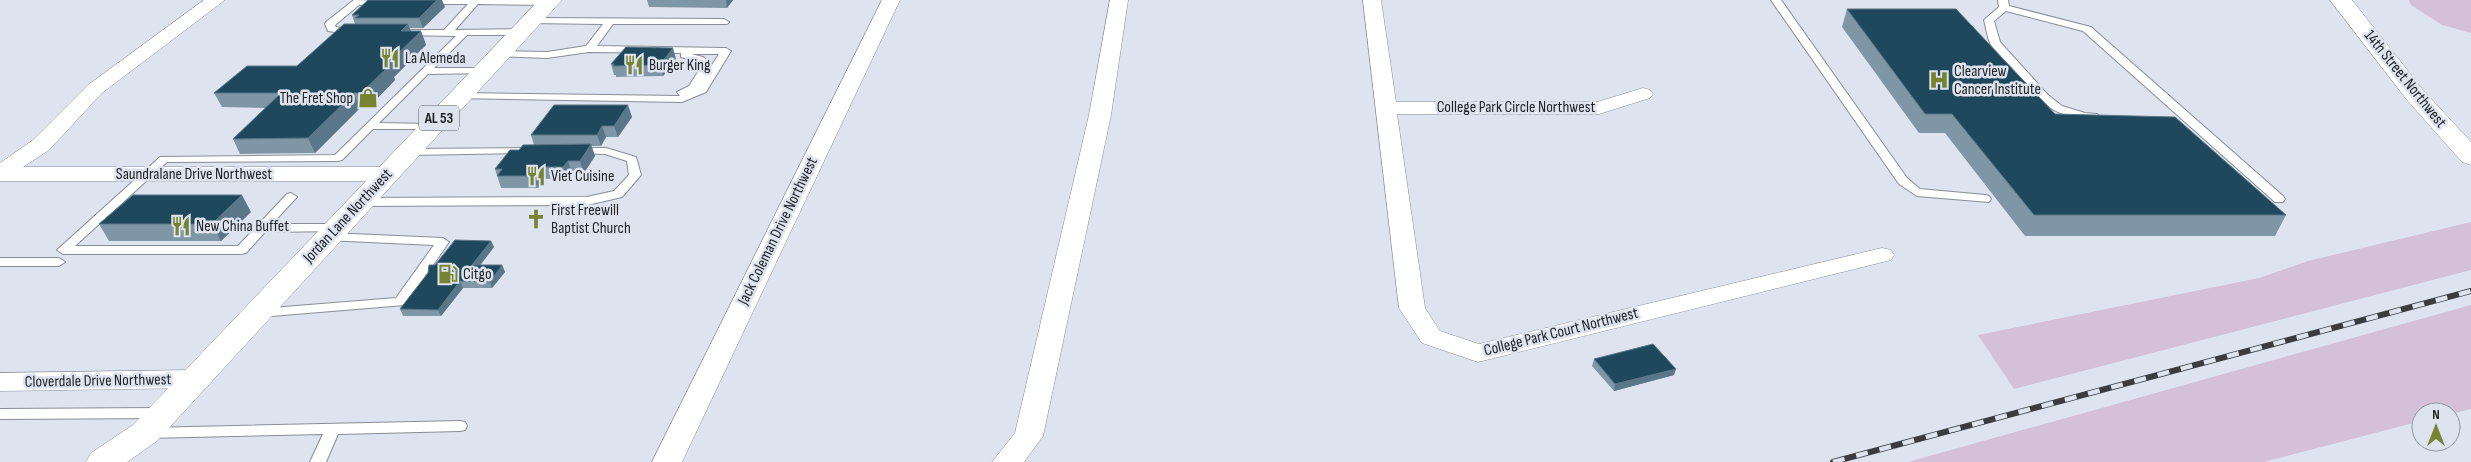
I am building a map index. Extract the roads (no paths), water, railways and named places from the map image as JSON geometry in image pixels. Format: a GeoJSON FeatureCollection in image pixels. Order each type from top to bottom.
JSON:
{"type":"FeatureCollection","features":[{"type":"Feature","properties":{"kind":"main road","name":"14th Street Northwest"},"geometry":{"type":"LineString","coordinates":[[2340,0],[2415,95],[2471,156]]}},
{"type":"Feature","properties":{"kind":"main road","name":"Jordan Lane Northwest"},"geometry":{"type":"LineString","coordinates":[[103,462],[154,423],[550,1]]}},
{"type":"Feature","properties":{"kind":"main road","name":"Jordan Lane Northwest"},"geometry":{"type":"LineString","coordinates":[[127,462],[154,423]]}},
{"type":"Feature","properties":{"kind":"street"},"geometry":{"type":"LineString","coordinates":[[0,174],[41,145],[94,89],[216,0]]}},
{"type":"Feature","properties":{"kind":"street","name":"Jack Coleman Drive Northwest"},"geometry":{"type":"LineString","coordinates":[[667,462],[891,0]]}},
{"type":"Feature","properties":{"kind":"street"},"geometry":{"type":"LineString","coordinates":[[1007,462],[1029,436],[1100,115],[1118,0]]}},
{"type":"Feature","properties":{"kind":"street","name":"College Park Court Northwest"},"geometry":{"type":"LineString","coordinates":[[1372,0],[1388,108],[1412,308],[1431,337],[1478,353],[1882,254]]}},
{"type":"Feature","properties":{"kind":"street","name":"College Park Circle Northwest"},"geometry":{"type":"LineString","coordinates":[[1388,108],[1599,108],[1643,94]]}},
{"type":"Feature","properties":{"kind":"street","name":"Saundralane Drive Northwest"},"geometry":{"type":"LineString","coordinates":[[0,174],[387,174]]}},
{"type":"Feature","properties":{"kind":"street","name":"Cloverdale Drive Northwest"},"geometry":{"type":"LineString","coordinates":[[0,382],[196,379]]}},
{"type":"Feature","properties":{"kind":"lane"},"geometry":{"type":"LineString","coordinates":[[1776,0],[1903,181],[1917,192],[1985,199]]}},
{"type":"Feature","properties":{"kind":"lane"},"geometry":{"type":"LineString","coordinates":[[364,34],[332,29],[330,24],[358,1],[391,1]]}},
{"type":"Feature","properties":{"kind":"lane"},"geometry":{"type":"LineString","coordinates":[[418,1],[550,1]]}},
{"type":"Feature","properties":{"kind":"lane"},"geometry":{"type":"LineString","coordinates":[[446,33],[476,1]]}},
{"type":"Feature","properties":{"kind":"lane"},"geometry":{"type":"LineString","coordinates":[[2102,116],[2084,116],[2058,108],[2044,97],[1995,43],[1989,20],[2003,4],[2087,29],[2278,199]]}},
{"type":"Feature","properties":{"kind":"lane"},"geometry":{"type":"LineString","coordinates":[[391,33],[464,33],[610,22],[724,22]]}},
{"type":"Feature","properties":{"kind":"lane"},"geometry":{"type":"LineString","coordinates":[[589,50],[610,22]]}},
{"type":"Feature","properties":{"kind":"lane"},"geometry":{"type":"LineString","coordinates":[[291,197],[241,250],[63,250],[164,159],[338,158],[464,33]]}},
{"type":"Feature","properties":{"kind":"lane"},"geometry":{"type":"LineString","coordinates":[[589,50],[604,55],[689,55],[699,59],[707,66],[693,88],[684,92],[640,92],[620,98]]}},
{"type":"Feature","properties":{"kind":"lane"},"geometry":{"type":"LineString","coordinates":[[425,71],[589,50],[726,51],[702,90],[682,99],[459,96]]}},
{"type":"Feature","properties":{"kind":"lane"},"geometry":{"type":"LineString","coordinates":[[2166,116],[2184,116]]}},
{"type":"Feature","properties":{"kind":"lane"},"geometry":{"type":"LineString","coordinates":[[369,126],[430,127]]}},
{"type":"Feature","properties":{"kind":"lane"},"geometry":{"type":"LineString","coordinates":[[407,152],[536,151]]}},
{"type":"Feature","properties":{"kind":"lane"},"geometry":{"type":"LineString","coordinates":[[361,202],[587,202],[618,194],[635,175],[632,159],[606,151],[566,151]]}},
{"type":"Feature","properties":{"kind":"lane"},"geometry":{"type":"LineString","coordinates":[[258,313],[400,302],[443,242],[262,228]]}},
{"type":"Feature","properties":{"kind":"lane"},"geometry":{"type":"LineString","coordinates":[[0,262],[59,262]]}},
{"type":"Feature","properties":{"kind":"lane"},"geometry":{"type":"LineString","coordinates":[[0,414],[154,423],[332,430],[460,426]]}},
{"type":"Feature","properties":{"kind":"lane"},"geometry":{"type":"LineString","coordinates":[[318,462],[332,430]]}},
{"type":"Feature","properties":{"kind":"railway"},"geometry":{"type":"LineString","coordinates":[[1833,462],[2471,291]]}},
{"type":"Feature","properties":{"kind":"place","name":"La Alemeda"},"geometry":{"type":"Point","coordinates":[390,58]}},
{"type":"Feature","properties":{"kind":"place","name":"Burger King"},"geometry":{"type":"Point","coordinates":[634,65]}},
{"type":"Feature","properties":{"kind":"place","name":"Clearview Cancer Institute"},"geometry":{"type":"Point","coordinates":[1939,80]}},
{"type":"Feature","properties":{"kind":"place","name":"The Fret Shop"},"geometry":{"type":"Point","coordinates":[368,98]}},
{"type":"Feature","properties":{"kind":"place","name":"Viet Cuisine"},"geometry":{"type":"Point","coordinates":[536,176]}},
{"type":"Feature","properties":{"kind":"place","name":"First Freewill Baptist Church"},"geometry":{"type":"Point","coordinates":[536,219]}},
{"type":"Feature","properties":{"kind":"place","name":"New China Buffet"},"geometry":{"type":"Point","coordinates":[181,226]}},
{"type":"Feature","properties":{"kind":"place","name":"Citgo"},"geometry":{"type":"Point","coordinates":[448,274]}}]}
